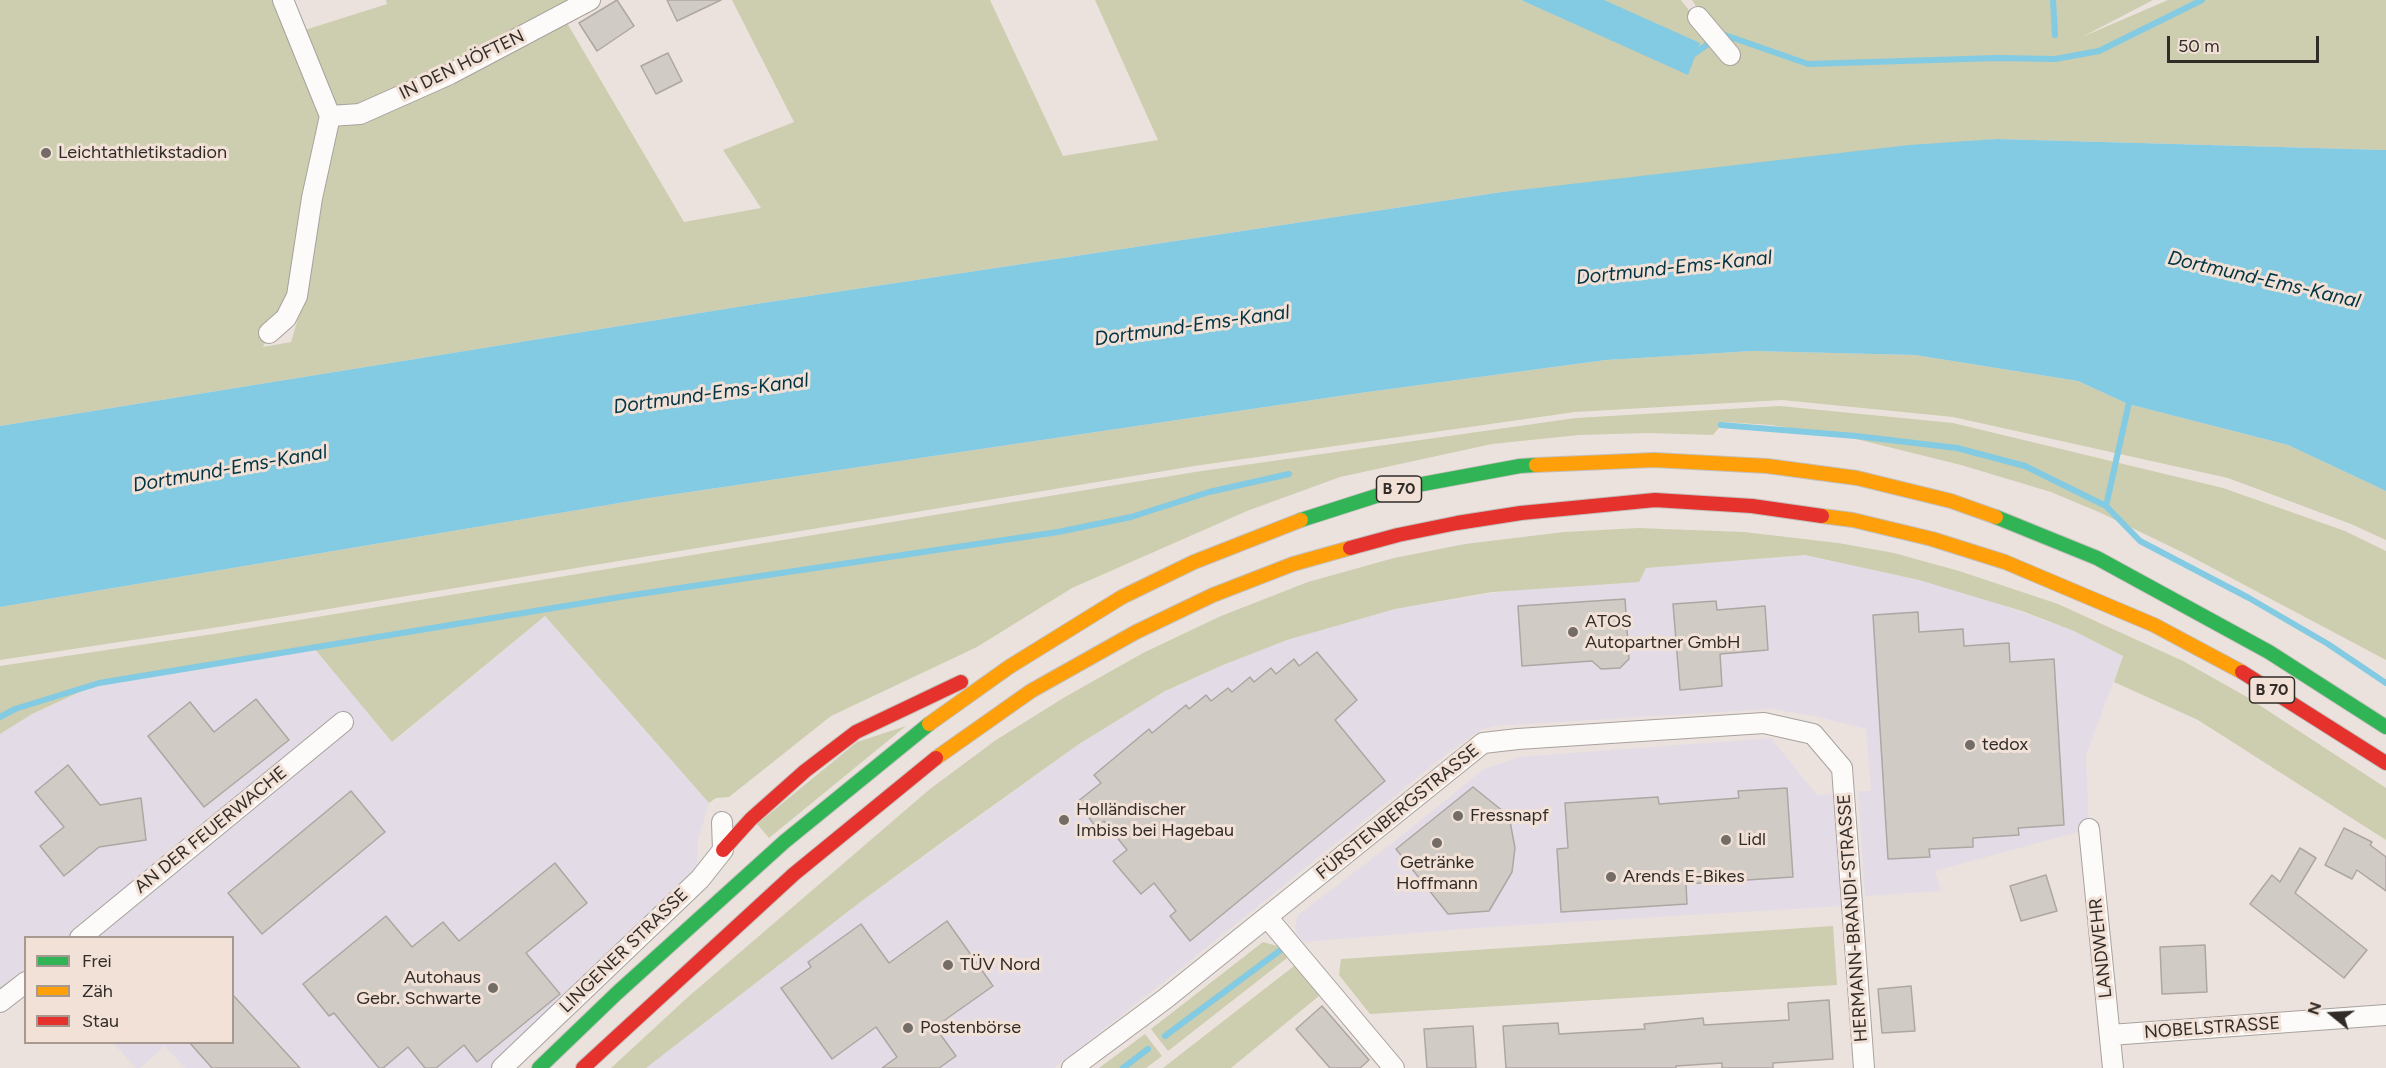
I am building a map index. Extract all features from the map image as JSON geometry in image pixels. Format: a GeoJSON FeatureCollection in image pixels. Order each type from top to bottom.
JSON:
{"type":"FeatureCollection","features":[{"type":"Feature","properties":{"kind":"highway","name":"B 70"},"geometry":{"type":"LineString","coordinates":[[539,1068],[617,993],[784,842],[923,728],[1009,667],[1074,625],[1122,597],[1194,562],[1283,526],[1401,488],[1520,466],[1654,460],[1767,466],[1857,478],[1952,501],[2097,558],[2269,652],[2386,727]]}},
{"type":"Feature","properties":{"kind":"highway","name":"B 70"},"geometry":{"type":"LineString","coordinates":[[583,1068],[803,866],[922,768],[1030,691],[1136,632],[1213,595],[1293,564],[1398,534],[1457,523],[1521,513],[1655,500],[1752,506],[1853,520],[1932,539],[2015,567],[2154,625],[2254,678],[2386,763]]}},
{"type":"Feature","properties":{"kind":"highway"},"geometry":{"type":"LineString","coordinates":[[988,665],[1095,598],[1163,577]]}},
{"type":"Feature","properties":{"kind":"highway"},"geometry":{"type":"LineString","coordinates":[[723,850],[751,819],[805,771],[856,732],[971,676]]}},
{"type":"Feature","properties":{"kind":"street"},"geometry":{"type":"LineString","coordinates":[[269,333],[286,318],[297,296],[312,198],[330,116],[283,0]]}},
{"type":"Feature","properties":{"kind":"street","name":"IN DEN HÖFTEN"},"geometry":{"type":"LineString","coordinates":[[330,116],[360,114],[450,74],[590,0]]}},
{"type":"Feature","properties":{"kind":"street"},"geometry":{"type":"LineString","coordinates":[[1698,17],[1730,55]]}},
{"type":"Feature","properties":{"kind":"street","name":"AN DER FEUERWACHE"},"geometry":{"type":"LineString","coordinates":[[82,936],[343,722]]}},
{"type":"Feature","properties":{"kind":"street","name":"FÜRSTENBERGSTRASSE"},"geometry":{"type":"LineString","coordinates":[[1072,1068],[1150,1011],[1483,743],[1764,723],[1813,734],[1842,768]]}},
{"type":"Feature","properties":{"kind":"street","name":"HERMANN-BRANDI-STRASSE"},"geometry":{"type":"LineString","coordinates":[[1842,768],[1864,1068]]}},
{"type":"Feature","properties":{"kind":"street"},"geometry":{"type":"LineString","coordinates":[[722,822],[723,850]]}},
{"type":"Feature","properties":{"kind":"street","name":"LANDWEHR"},"geometry":{"type":"LineString","coordinates":[[2089,828],[2114,1068]]}},
{"type":"Feature","properties":{"kind":"street","name":"LINGENER STRASSE"},"geometry":{"type":"LineString","coordinates":[[502,1068],[700,879],[723,850]]}},
{"type":"Feature","properties":{"kind":"street"},"geometry":{"type":"LineString","coordinates":[[1267,916],[1394,1068]]}},
{"type":"Feature","properties":{"kind":"street"},"geometry":{"type":"LineString","coordinates":[[0,1002],[24,984]]}},
{"type":"Feature","properties":{"kind":"street","name":"NOBELSTRASSE"},"geometry":{"type":"LineString","coordinates":[[2110,1035],[2386,1015]]}},
{"type":"Feature","properties":{"kind":"shaded area"},"geometry":{"type":"Polygon","coordinates":[[[1805,555],[1919,580],[1977,596],[2074,631],[2123,656],[2086,755],[2089,829],[1935,871],[1941,891],[1865,896],[1858,791],[1871,791],[1866,729],[1814,716],[1772,709],[1494,726],[1481,730],[1444,756],[1054,1068],[646,1068],[859,903],[1079,744],[1165,691],[1223,665],[1287,640],[1395,609],[1646,568],[1805,555]]]}},
{"type":"Feature","properties":{"kind":"shaded area"},"geometry":{"type":"Polygon","coordinates":[[[545,616],[709,803],[698,840],[697,874],[492,1068],[185,1068],[165,1046],[140,1068],[136,1068],[114,1044],[234,1044],[234,936],[24,936],[24,985],[0,1008],[0,734],[32,714],[99,683],[315,648],[393,742],[545,616]]]}},
{"type":"Feature","properties":{"kind":"shaded area"},"geometry":{"type":"Polygon","coordinates":[[[1771,738],[1817,795],[1835,794],[1844,906],[1489,927],[1303,942],[1297,934],[1295,928],[1298,915],[1484,769],[1519,757],[1771,738]]]}},
{"type":"Feature","properties":{"kind":"green space"},"geometry":{"type":"Polygon","coordinates":[[[0,0],[274,0],[289,35],[387,4],[386,0],[574,0],[567,23],[684,222],[761,208],[723,150],[794,122],[732,0],[990,0],[1063,156],[1158,140],[1095,0],[1521,0],[1688,74],[1604,0],[1681,0],[1698,22],[1697,8],[1692,0],[2153,0],[2082,37],[2168,0],[2386,0],[2386,150],[1997,139],[1502,192],[756,304],[0,426],[0,0]],[[306,292],[289,294],[263,347],[291,342],[306,292]]]}},
{"type":"Feature","properties":{"kind":"green space"},"geometry":{"type":"Polygon","coordinates":[[[1752,351],[1915,355],[2078,381],[2128,404],[2288,445],[2386,491],[2386,540],[2351,524],[2228,478],[1953,417],[1782,400],[1575,412],[1194,466],[219,627],[0,660],[0,607],[649,498],[1360,393],[1606,360],[1752,351]]]}},
{"type":"Feature","properties":{"kind":"green space"},"geometry":{"type":"Polygon","coordinates":[[[1780,406],[1953,423],[2223,488],[2345,531],[2386,551],[2386,660],[2188,555],[2101,513],[2051,492],[1961,465],[1856,439],[1771,425],[1724,422],[1713,435],[1648,433],[1579,435],[1492,444],[1340,477],[1247,511],[1072,588],[977,647],[831,716],[729,797],[716,798],[709,803],[545,616],[392,742],[314,648],[99,683],[32,714],[0,734],[0,666],[220,633],[1195,472],[1576,418],[1780,406]]]}},
{"type":"Feature","properties":{"kind":"green space"},"geometry":{"type":"Polygon","coordinates":[[[1638,528],[1744,532],[1838,543],[1894,553],[1959,571],[2058,604],[2183,661],[2247,697],[2386,788],[2386,840],[2198,720],[2114,682],[2123,656],[2074,631],[2022,611],[1919,580],[1805,555],[1646,568],[1639,582],[1492,592],[1395,609],[1287,640],[1165,691],[1079,744],[945,840],[859,903],[646,1068],[611,1068],[688,997],[930,789],[996,740],[1065,697],[1143,653],[1221,616],[1308,582],[1394,558],[1465,544],[1564,532],[1638,528]]]}},
{"type":"Feature","properties":{"kind":"green space"},"geometry":{"type":"Polygon","coordinates":[[[906,726],[769,838],[757,824],[857,742],[906,726]]]}},
{"type":"Feature","properties":{"kind":"green space"},"geometry":{"type":"Polygon","coordinates":[[[1833,926],[1837,985],[1370,1014],[1339,975],[1341,959],[1833,926]]]}},
{"type":"Feature","properties":{"kind":"green space"},"geometry":{"type":"Polygon","coordinates":[[[1263,942],[1277,946],[1287,958],[1168,1051],[1151,1029],[1263,942]]]}},
{"type":"Feature","properties":{"kind":"green space"},"geometry":{"type":"Polygon","coordinates":[[[1294,966],[1319,996],[1231,1068],[1163,1068],[1294,966]]]}},
{"type":"Feature","properties":{"kind":"green space"},"geometry":{"type":"Polygon","coordinates":[[[1145,1034],[1162,1056],[1146,1068],[1099,1068],[1145,1034]]]}},
{"type":"Feature","properties":{"kind":"water"},"geometry":{"type":"Polygon","coordinates":[[[1521,0],[1604,0],[1700,43],[1688,75],[1521,0]]]}},
{"type":"Feature","properties":{"kind":"water","name":"Dortmund-Ems-Kanal"},"geometry":{"type":"Polygon","coordinates":[[[1997,139],[2386,150],[2386,491],[2288,445],[2128,404],[2078,381],[1915,355],[1752,351],[1606,360],[1360,393],[649,498],[0,607],[0,426],[756,304],[1502,192],[1909,145],[1997,139]]]}},
{"type":"Feature","properties":{"kind":"building"},"geometry":{"type":"Polygon","coordinates":[[[617,0],[634,26],[597,51],[579,23],[617,0]]]}},
{"type":"Feature","properties":{"kind":"building"},"geometry":{"type":"Polygon","coordinates":[[[667,0],[721,0],[677,21],[667,0]]]}},
{"type":"Feature","properties":{"kind":"building"},"geometry":{"type":"Polygon","coordinates":[[[668,53],[682,81],[656,94],[641,66],[668,53]]]}},
{"type":"Feature","properties":{"kind":"building","name":"ATOS Autopartner GmbH"},"geometry":{"type":"Polygon","coordinates":[[[1625,599],[1629,659],[1620,668],[1601,669],[1592,661],[1522,666],[1518,606],[1625,599]]]}},
{"type":"Feature","properties":{"kind":"building"},"geometry":{"type":"Polygon","coordinates":[[[1716,601],[1717,610],[1765,606],[1768,650],[1720,654],[1722,686],[1680,690],[1673,604],[1716,601]]]}},
{"type":"Feature","properties":{"kind":"building","name":"tedox"},"geometry":{"type":"Polygon","coordinates":[[[1918,612],[1919,632],[1963,629],[1964,646],[2009,643],[2010,662],[2054,659],[2064,825],[2018,828],[2019,835],[1973,838],[1973,847],[1929,849],[1930,857],[1888,859],[1873,615],[1918,612]]]}},
{"type":"Feature","properties":{"kind":"building"},"geometry":{"type":"Polygon","coordinates":[[[1317,652],[1357,700],[1335,720],[1385,781],[1190,941],[1170,916],[1176,911],[1154,883],[1141,894],[1113,861],[1127,850],[1104,821],[1096,827],[1077,802],[1101,783],[1094,775],[1149,729],[1152,733],[1186,705],[1189,709],[1206,695],[1211,701],[1228,688],[1232,692],[1250,677],[1254,682],[1271,668],[1276,674],[1294,659],[1299,666],[1317,652]]]}},
{"type":"Feature","properties":{"kind":"building"},"geometry":{"type":"Polygon","coordinates":[[[256,699],[289,740],[204,807],[148,736],[190,702],[214,732],[256,699]]]}},
{"type":"Feature","properties":{"kind":"building"},"geometry":{"type":"Polygon","coordinates":[[[68,765],[100,805],[141,798],[146,840],[99,847],[64,876],[40,846],[64,827],[35,792],[68,765]]]}},
{"type":"Feature","properties":{"kind":"building"},"geometry":{"type":"Polygon","coordinates":[[[1473,787],[1509,816],[1515,848],[1512,872],[1489,911],[1448,914],[1396,849],[1473,787]]]}},
{"type":"Feature","properties":{"kind":"building"},"geometry":{"type":"Polygon","coordinates":[[[1787,788],[1793,877],[1686,884],[1687,904],[1561,912],[1557,849],[1568,848],[1565,803],[1658,797],[1659,804],[1739,798],[1738,791],[1787,788]]]}},
{"type":"Feature","properties":{"kind":"building"},"geometry":{"type":"Polygon","coordinates":[[[351,791],[385,832],[262,934],[228,893],[351,791]]]}},
{"type":"Feature","properties":{"kind":"building"},"geometry":{"type":"Polygon","coordinates":[[[2344,828],[2372,842],[2370,845],[2386,857],[2386,891],[2357,870],[2352,879],[2325,865],[2344,828]]]}},
{"type":"Feature","properties":{"kind":"building"},"geometry":{"type":"Polygon","coordinates":[[[2300,848],[2316,858],[2295,893],[2367,950],[2344,978],[2250,904],[2272,875],[2280,882],[2300,848]]]}},
{"type":"Feature","properties":{"kind":"building"},"geometry":{"type":"Polygon","coordinates":[[[555,863],[587,903],[526,953],[560,994],[477,1062],[464,1045],[436,1068],[425,1068],[408,1047],[383,1068],[379,1068],[334,1013],[329,1016],[303,984],[386,916],[412,947],[443,922],[459,941],[555,863]]]}},
{"type":"Feature","properties":{"kind":"building"},"geometry":{"type":"Polygon","coordinates":[[[2046,875],[2057,911],[2021,921],[2010,886],[2046,875]]]}},
{"type":"Feature","properties":{"kind":"building"},"geometry":{"type":"Polygon","coordinates":[[[947,921],[993,986],[935,1027],[956,1056],[939,1068],[882,1068],[897,1057],[876,1027],[832,1059],[781,988],[811,967],[808,962],[861,924],[889,963],[947,921]]]}},
{"type":"Feature","properties":{"kind":"building"},"geometry":{"type":"Polygon","coordinates":[[[2205,945],[2207,992],[2162,994],[2160,947],[2205,945]]]}},
{"type":"Feature","properties":{"kind":"building"},"geometry":{"type":"Polygon","coordinates":[[[1911,986],[1915,1031],[1882,1033],[1878,989],[1911,986]]]}},
{"type":"Feature","properties":{"kind":"building"},"geometry":{"type":"Polygon","coordinates":[[[234,996],[300,1068],[212,1068],[191,1044],[234,1044],[234,996]]]}},
{"type":"Feature","properties":{"kind":"building"},"geometry":{"type":"Polygon","coordinates":[[[1829,1000],[1833,1059],[1773,1063],[1773,1068],[1722,1068],[1722,1063],[1676,1066],[1676,1068],[1506,1068],[1503,1026],[1558,1023],[1559,1034],[1645,1029],[1644,1024],[1703,1018],[1704,1025],[1789,1020],[1788,1003],[1829,1000]]]}},
{"type":"Feature","properties":{"kind":"building"},"geometry":{"type":"Polygon","coordinates":[[[1322,1006],[1369,1060],[1360,1068],[1330,1068],[1296,1029],[1322,1006]]]}},
{"type":"Feature","properties":{"kind":"building"},"geometry":{"type":"Polygon","coordinates":[[[1473,1026],[1476,1068],[1427,1068],[1424,1029],[1473,1026]]]}},
{"type":"Feature","properties":{"kind":"waterway"},"geometry":{"type":"LineString","coordinates":[[2053,0],[2055,35]]}},
{"type":"Feature","properties":{"kind":"waterway"},"geometry":{"type":"LineString","coordinates":[[1691,56],[1722,34],[1808,64],[1997,58],[2055,59],[2099,51],[2202,0]]}},
{"type":"Feature","properties":{"kind":"waterway"},"geometry":{"type":"LineString","coordinates":[[2106,506],[2130,398]]}},
{"type":"Feature","properties":{"kind":"waterway"},"geometry":{"type":"LineString","coordinates":[[1721,425],[1856,436],[1957,448],[2025,466],[2106,506],[2140,541],[2249,598],[2328,644],[2386,683]]}},
{"type":"Feature","properties":{"kind":"waterway"},"geometry":{"type":"LineString","coordinates":[[0,717],[15,709],[99,683],[626,596],[1058,532],[1131,517],[1209,492],[1289,474]]}},
{"type":"Feature","properties":{"kind":"waterway"},"geometry":{"type":"LineString","coordinates":[[1165,1036],[1286,946]]}},
{"type":"Feature","properties":{"kind":"waterway"},"geometry":{"type":"LineString","coordinates":[[1123,1068],[1148,1049]]}},
{"type":"Feature","properties":{"kind":"traffic: fast"},"geometry":{"type":"LineString","coordinates":[[1301,520],[1401,488],[1536,465]]}},
{"type":"Feature","properties":{"kind":"traffic: fast"},"geometry":{"type":"LineString","coordinates":[[1996,517],[2097,558],[2269,652],[2386,727]]}},
{"type":"Feature","properties":{"kind":"traffic: fast"},"geometry":{"type":"LineString","coordinates":[[539,1068],[617,993],[784,842],[929,724]]}},
{"type":"Feature","properties":{"kind":"traffic: slow"},"geometry":{"type":"LineString","coordinates":[[1536,465],[1654,460],[1767,466],[1857,478],[1951,501],[1996,517]]}},
{"type":"Feature","properties":{"kind":"traffic: slow"},"geometry":{"type":"LineString","coordinates":[[1822,516],[1853,520],[1932,539],[2005,562],[2154,625],[2242,672]]}},
{"type":"Feature","properties":{"kind":"traffic: slow"},"geometry":{"type":"LineString","coordinates":[[929,724],[1009,667],[1122,597],[1194,562],[1301,520]]}},
{"type":"Feature","properties":{"kind":"traffic: slow"},"geometry":{"type":"LineString","coordinates":[[936,758],[1031,691],[1136,632],[1213,595],[1293,564],[1350,548]]}},
{"type":"Feature","properties":{"kind":"traffic: jam"},"geometry":{"type":"LineString","coordinates":[[1350,548],[1457,523],[1521,513],[1655,500],[1752,506],[1822,516]]}},
{"type":"Feature","properties":{"kind":"traffic: jam"},"geometry":{"type":"LineString","coordinates":[[2242,672],[2386,763]]}},
{"type":"Feature","properties":{"kind":"traffic: jam"},"geometry":{"type":"LineString","coordinates":[[723,850],[751,819],[805,771],[856,732],[961,682]]}},
{"type":"Feature","properties":{"kind":"traffic: jam"},"geometry":{"type":"LineString","coordinates":[[583,1068],[794,874],[936,758]]}},
{"type":"Feature","properties":{"kind":"place","name":"Leichtathletikstadion"},"geometry":{"type":"Point","coordinates":[46,153]}},
{"type":"Feature","properties":{"kind":"place","name":"ATOS Autopartner GmbH"},"geometry":{"type":"Point","coordinates":[1573,632]}},
{"type":"Feature","properties":{"kind":"place","name":"tedox"},"geometry":{"type":"Point","coordinates":[1970,745]}},
{"type":"Feature","properties":{"kind":"place","name":"Fressnapf"},"geometry":{"type":"Point","coordinates":[1458,816]}},
{"type":"Feature","properties":{"kind":"place","name":"Holländischer Imbiss bei Hagebau"},"geometry":{"type":"Point","coordinates":[1064,820]}},
{"type":"Feature","properties":{"kind":"place","name":"Lidl"},"geometry":{"type":"Point","coordinates":[1726,840]}},
{"type":"Feature","properties":{"kind":"place","name":"Getränke Hoffmann"},"geometry":{"type":"Point","coordinates":[1437,843]}},
{"type":"Feature","properties":{"kind":"place","name":"Arends E-Bikes"},"geometry":{"type":"Point","coordinates":[1611,877]}},
{"type":"Feature","properties":{"kind":"place","name":"TÜV Nord"},"geometry":{"type":"Point","coordinates":[948,965]}},
{"type":"Feature","properties":{"kind":"place","name":"Autohaus Gebr. Schwarte"},"geometry":{"type":"Point","coordinates":[493,988]}},
{"type":"Feature","properties":{"kind":"place","name":"Postenbörse"},"geometry":{"type":"Point","coordinates":[908,1028]}}]}
